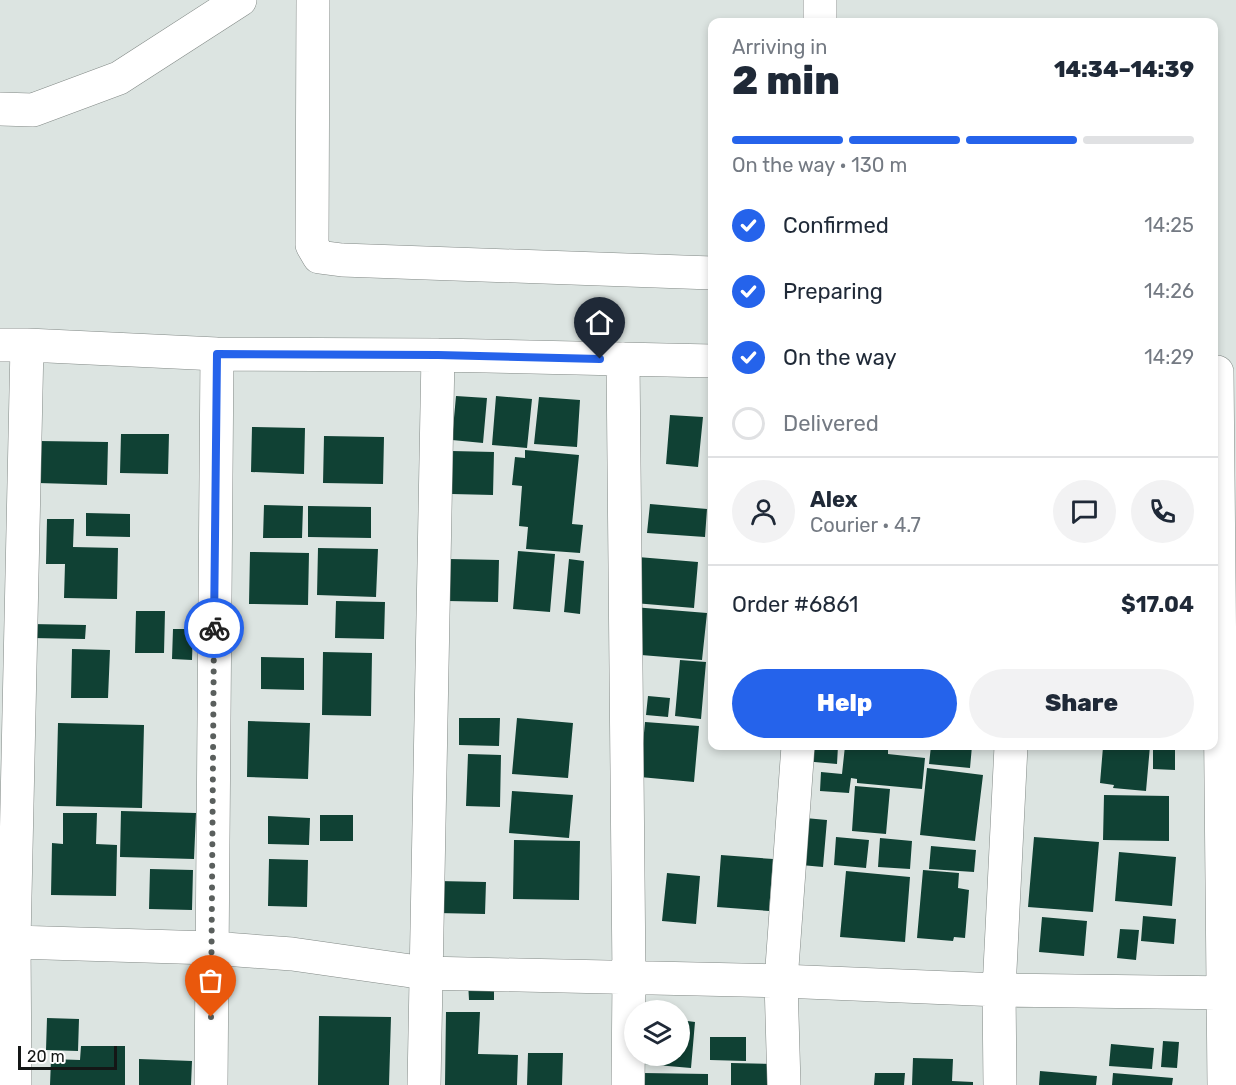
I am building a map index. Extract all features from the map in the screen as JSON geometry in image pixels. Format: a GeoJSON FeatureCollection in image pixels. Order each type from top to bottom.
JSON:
{"type":"FeatureCollection","features":[{"type":"Feature","properties":{"kind":"street"},"geometry":{"type":"LineString","coordinates":[[0,109],[33,110],[119,78],[240,0]]}},
{"type":"Feature","properties":{"kind":"street"},"geometry":{"type":"LineString","coordinates":[[313,0],[312,245],[319,257],[342,260],[708,273]]}},
{"type":"Feature","properties":{"kind":"street"},"geometry":{"type":"LineString","coordinates":[[820,0],[820,18]]}},
{"type":"Feature","properties":{"kind":"street"},"geometry":{"type":"LineString","coordinates":[[15,1085],[7,943],[14,345],[217,354],[438,355],[708,361]]}},
{"type":"Feature","properties":{"kind":"street"},"geometry":{"type":"LineString","coordinates":[[211,1085],[217,354]]}},
{"type":"Feature","properties":{"kind":"street"},"geometry":{"type":"LineString","coordinates":[[424,1085],[438,355]]}},
{"type":"Feature","properties":{"kind":"street"},"geometry":{"type":"LineString","coordinates":[[623,359],[628,1085]]}},
{"type":"Feature","properties":{"kind":"street"},"geometry":{"type":"LineString","coordinates":[[1222,372],[1230,992],[1224,1085]]}},
{"type":"Feature","properties":{"kind":"street"},"geometry":{"type":"LineString","coordinates":[[784,1085],[781,981],[798,750]]}},
{"type":"Feature","properties":{"kind":"street"},"geometry":{"type":"LineString","coordinates":[[1000,1085],[999,990],[1011,750]]}},
{"type":"Feature","properties":{"kind":"street"},"geometry":{"type":"LineString","coordinates":[[7,943],[211,948],[292,954],[425,973],[781,981],[999,990],[1230,992]]}},
{"type":"Feature","properties":{"kind":"building"},"geometry":{"type":"Polygon","coordinates":[[[456,396],[487,398],[483,443],[452,440],[456,396]]]}},
{"type":"Feature","properties":{"kind":"building"},"geometry":{"type":"Polygon","coordinates":[[[496,396],[532,399],[527,448],[492,445],[496,396]]]}},
{"type":"Feature","properties":{"kind":"building"},"geometry":{"type":"Polygon","coordinates":[[[539,397],[580,400],[577,447],[534,444],[539,397]]]}},
{"type":"Feature","properties":{"kind":"building"},"geometry":{"type":"Polygon","coordinates":[[[670,415],[703,417],[698,467],[666,464],[670,415]]]}},
{"type":"Feature","properties":{"kind":"building"},"geometry":{"type":"Polygon","coordinates":[[[252,427],[305,428],[304,474],[251,472],[252,427]]]}},
{"type":"Feature","properties":{"kind":"building"},"geometry":{"type":"Polygon","coordinates":[[[121,434],[169,434],[168,474],[120,473],[121,434]]]}},
{"type":"Feature","properties":{"kind":"building"},"geometry":{"type":"Polygon","coordinates":[[[324,436],[384,437],[383,484],[323,483],[324,436]]]}},
{"type":"Feature","properties":{"kind":"building"},"geometry":{"type":"Polygon","coordinates":[[[39,441],[108,442],[107,485],[38,483],[39,441]]]}},
{"type":"Feature","properties":{"kind":"building"},"geometry":{"type":"Polygon","coordinates":[[[525,450],[579,455],[572,524],[583,525],[580,553],[526,549],[528,527],[519,526],[522,486],[512,485],[515,457],[525,458],[525,450]]]}},
{"type":"Feature","properties":{"kind":"building"},"geometry":{"type":"Polygon","coordinates":[[[452,451],[494,452],[493,495],[452,494],[452,451]]]}},
{"type":"Feature","properties":{"kind":"building"},"geometry":{"type":"Polygon","coordinates":[[[650,504],[707,509],[705,537],[647,533],[650,504]]]}},
{"type":"Feature","properties":{"kind":"building"},"geometry":{"type":"Polygon","coordinates":[[[264,505],[303,506],[302,538],[263,538],[264,505]]]}},
{"type":"Feature","properties":{"kind":"building"},"geometry":{"type":"Polygon","coordinates":[[[308,506],[371,507],[371,538],[308,537],[308,506]]]}},
{"type":"Feature","properties":{"kind":"building"},"geometry":{"type":"Polygon","coordinates":[[[86,513],[130,514],[130,537],[86,536],[86,513]]]}},
{"type":"Feature","properties":{"kind":"building"},"geometry":{"type":"Polygon","coordinates":[[[47,519],[74,519],[73,547],[118,548],[117,599],[64,598],[65,564],[46,564],[47,519]]]}},
{"type":"Feature","properties":{"kind":"building"},"geometry":{"type":"Polygon","coordinates":[[[318,548],[378,549],[376,597],[317,595],[318,548]]]}},
{"type":"Feature","properties":{"kind":"building"},"geometry":{"type":"Polygon","coordinates":[[[518,551],[555,554],[550,612],[513,609],[518,551]]]}},
{"type":"Feature","properties":{"kind":"building"},"geometry":{"type":"Polygon","coordinates":[[[250,552],[309,553],[308,605],[249,604],[250,552]]]}},
{"type":"Feature","properties":{"kind":"building"},"geometry":{"type":"Polygon","coordinates":[[[638,557],[698,562],[694,608],[634,603],[638,557]]]}},
{"type":"Feature","properties":{"kind":"building"},"geometry":{"type":"Polygon","coordinates":[[[449,559],[499,560],[498,602],[448,601],[449,559]]]}},
{"type":"Feature","properties":{"kind":"building"},"geometry":{"type":"Polygon","coordinates":[[[569,559],[584,561],[580,614],[564,612],[569,559]]]}},
{"type":"Feature","properties":{"kind":"building"},"geometry":{"type":"Polygon","coordinates":[[[336,601],[385,602],[384,639],[335,638],[336,601]]]}},
{"type":"Feature","properties":{"kind":"building"},"geometry":{"type":"Polygon","coordinates":[[[633,607],[707,613],[702,660],[629,654],[633,607]]]}},
{"type":"Feature","properties":{"kind":"building"},"geometry":{"type":"Polygon","coordinates":[[[136,611],[165,611],[164,653],[135,653],[136,611]]]}},
{"type":"Feature","properties":{"kind":"building"},"geometry":{"type":"Polygon","coordinates":[[[31,624],[86,625],[85,639],[31,638],[31,624]]]}},
{"type":"Feature","properties":{"kind":"building"},"geometry":{"type":"Polygon","coordinates":[[[173,629],[193,629],[192,660],[172,659],[173,629]]]}},
{"type":"Feature","properties":{"kind":"building"},"geometry":{"type":"Polygon","coordinates":[[[72,649],[110,650],[108,698],[71,698],[72,649]]]}},
{"type":"Feature","properties":{"kind":"building"},"geometry":{"type":"Polygon","coordinates":[[[323,652],[372,653],[371,716],[322,715],[323,652]]]}},
{"type":"Feature","properties":{"kind":"building"},"geometry":{"type":"Polygon","coordinates":[[[261,657],[304,658],[304,690],[261,689],[261,657]]]}},
{"type":"Feature","properties":{"kind":"building"},"geometry":{"type":"Polygon","coordinates":[[[680,660],[706,662],[701,719],[675,716],[680,660]]]}},
{"type":"Feature","properties":{"kind":"building"},"geometry":{"type":"Polygon","coordinates":[[[648,696],[670,698],[668,717],[646,715],[648,696]]]}},
{"type":"Feature","properties":{"kind":"building"},"geometry":{"type":"Polygon","coordinates":[[[459,718],[500,718],[499,746],[459,745],[459,718]]]}},
{"type":"Feature","properties":{"kind":"building"},"geometry":{"type":"Polygon","coordinates":[[[517,718],[573,723],[568,778],[512,774],[517,718]]]}},
{"type":"Feature","properties":{"kind":"building"},"geometry":{"type":"Polygon","coordinates":[[[248,721],[310,723],[308,779],[247,777],[248,721]]]}},
{"type":"Feature","properties":{"kind":"building"},"geometry":{"type":"Polygon","coordinates":[[[645,722],[699,726],[694,782],[640,777],[645,722]]]}},
{"type":"Feature","properties":{"kind":"building"},"geometry":{"type":"Polygon","coordinates":[[[58,723],[144,725],[142,808],[56,806],[58,723]]]}},
{"type":"Feature","properties":{"kind":"building"},"geometry":{"type":"Polygon","coordinates":[[[804,750],[838,750],[837,764],[803,761],[804,750]]]}},
{"type":"Feature","properties":{"kind":"building"},"geometry":{"type":"Polygon","coordinates":[[[845,750],[888,750],[888,754],[925,758],[922,789],[857,783],[857,779],[851,778],[849,793],[820,791],[821,772],[842,774],[845,750]]]}},
{"type":"Feature","properties":{"kind":"building"},"geometry":{"type":"Polygon","coordinates":[[[931,750],[972,750],[970,768],[929,764],[931,750]]]}},
{"type":"Feature","properties":{"kind":"building"},"geometry":{"type":"Polygon","coordinates":[[[1103,750],[1150,750],[1146,791],[1113,788],[1114,785],[1100,783],[1103,750]]]}},
{"type":"Feature","properties":{"kind":"building"},"geometry":{"type":"Polygon","coordinates":[[[1153,750],[1175,750],[1175,770],[1153,769],[1153,750]]]}},
{"type":"Feature","properties":{"kind":"building"},"geometry":{"type":"Polygon","coordinates":[[[468,754],[501,755],[500,807],[466,806],[468,754]]]}},
{"type":"Feature","properties":{"kind":"building"},"geometry":{"type":"Polygon","coordinates":[[[927,768],[983,775],[975,841],[920,835],[927,768]]]}},
{"type":"Feature","properties":{"kind":"building"},"geometry":{"type":"Polygon","coordinates":[[[855,786],[890,789],[886,834],[852,831],[855,786]]]}},
{"type":"Feature","properties":{"kind":"building"},"geometry":{"type":"Polygon","coordinates":[[[512,791],[573,795],[569,838],[509,833],[512,791]]]}},
{"type":"Feature","properties":{"kind":"building"},"geometry":{"type":"Polygon","coordinates":[[[1104,795],[1169,796],[1169,841],[1103,840],[1104,795]]]}},
{"type":"Feature","properties":{"kind":"building"},"geometry":{"type":"Polygon","coordinates":[[[121,811],[196,813],[194,859],[120,857],[121,811]]]}},
{"type":"Feature","properties":{"kind":"building"},"geometry":{"type":"Polygon","coordinates":[[[63,813],[97,813],[96,844],[117,845],[116,896],[51,895],[52,843],[63,844],[63,813]]]}},
{"type":"Feature","properties":{"kind":"building"},"geometry":{"type":"Polygon","coordinates":[[[320,815],[353,815],[353,841],[320,841],[320,815]]]}},
{"type":"Feature","properties":{"kind":"building"},"geometry":{"type":"Polygon","coordinates":[[[268,816],[310,818],[309,845],[268,844],[268,816]]]}},
{"type":"Feature","properties":{"kind":"building"},"geometry":{"type":"Polygon","coordinates":[[[805,818],[827,820],[823,867],[801,865],[805,818]]]}},
{"type":"Feature","properties":{"kind":"building"},"geometry":{"type":"Polygon","coordinates":[[[836,837],[869,840],[866,868],[834,865],[836,837]]]}},
{"type":"Feature","properties":{"kind":"building"},"geometry":{"type":"Polygon","coordinates":[[[1034,837],[1099,842],[1093,912],[1028,907],[1034,837]]]}},
{"type":"Feature","properties":{"kind":"building"},"geometry":{"type":"Polygon","coordinates":[[[880,838],[912,841],[910,869],[878,867],[880,838]]]}},
{"type":"Feature","properties":{"kind":"building"},"geometry":{"type":"Polygon","coordinates":[[[514,840],[580,841],[579,900],[513,899],[514,840]]]}},
{"type":"Feature","properties":{"kind":"building"},"geometry":{"type":"Polygon","coordinates":[[[931,846],[976,850],[974,872],[929,869],[931,846]]]}},
{"type":"Feature","properties":{"kind":"building"},"geometry":{"type":"Polygon","coordinates":[[[1119,852],[1176,857],[1172,906],[1115,901],[1119,852]]]}},
{"type":"Feature","properties":{"kind":"building"},"geometry":{"type":"Polygon","coordinates":[[[721,855],[773,859],[769,911],[717,907],[721,855]]]}},
{"type":"Feature","properties":{"kind":"building"},"geometry":{"type":"Polygon","coordinates":[[[269,859],[308,860],[307,907],[268,906],[269,859]]]}},
{"type":"Feature","properties":{"kind":"building"},"geometry":{"type":"Polygon","coordinates":[[[150,869],[193,870],[192,910],[149,909],[150,869]]]}},
{"type":"Feature","properties":{"kind":"building"},"geometry":{"type":"Polygon","coordinates":[[[923,870],[959,873],[958,888],[969,890],[965,938],[954,937],[953,941],[917,938],[923,870]]]}},
{"type":"Feature","properties":{"kind":"building"},"geometry":{"type":"Polygon","coordinates":[[[846,871],[910,877],[905,942],[840,937],[846,871]]]}},
{"type":"Feature","properties":{"kind":"building"},"geometry":{"type":"Polygon","coordinates":[[[667,873],[700,876],[696,924],[662,921],[667,873]]]}},
{"type":"Feature","properties":{"kind":"building"},"geometry":{"type":"Polygon","coordinates":[[[438,881],[486,882],[485,914],[437,913],[438,881]]]}},
{"type":"Feature","properties":{"kind":"building"},"geometry":{"type":"Polygon","coordinates":[[[1143,916],[1176,919],[1174,944],[1141,941],[1143,916]]]}},
{"type":"Feature","properties":{"kind":"building"},"geometry":{"type":"Polygon","coordinates":[[[1042,917],[1087,921],[1084,956],[1039,952],[1042,917]]]}},
{"type":"Feature","properties":{"kind":"building"},"geometry":{"type":"Polygon","coordinates":[[[1120,929],[1139,930],[1136,960],[1117,958],[1120,929]]]}},
{"type":"Feature","properties":{"kind":"building"},"geometry":{"type":"Polygon","coordinates":[[[468,982],[494,982],[494,1000],[469,1000],[468,982]]]}},
{"type":"Feature","properties":{"kind":"building"},"geometry":{"type":"Polygon","coordinates":[[[446,1012],[480,1012],[478,1054],[518,1055],[517,1085],[445,1085],[446,1012]]]}},
{"type":"Feature","properties":{"kind":"building"},"geometry":{"type":"Polygon","coordinates":[[[319,1016],[391,1017],[389,1085],[318,1085],[319,1016]]]}},
{"type":"Feature","properties":{"kind":"building"},"geometry":{"type":"Polygon","coordinates":[[[47,1018],[79,1019],[78,1051],[46,1050],[47,1018]]]}},
{"type":"Feature","properties":{"kind":"building"},"geometry":{"type":"Polygon","coordinates":[[[690,1021],[695,1022],[691,1068],[668,1066],[690,1066],[690,1021]]]}},
{"type":"Feature","properties":{"kind":"building"},"geometry":{"type":"Polygon","coordinates":[[[710,1037],[746,1037],[746,1061],[710,1060],[710,1037]]]}},
{"type":"Feature","properties":{"kind":"building"},"geometry":{"type":"Polygon","coordinates":[[[1163,1041],[1179,1042],[1177,1068],[1161,1067],[1163,1041]]]}},
{"type":"Feature","properties":{"kind":"building"},"geometry":{"type":"Polygon","coordinates":[[[1111,1044],[1154,1048],[1152,1069],[1109,1066],[1111,1044]]]}},
{"type":"Feature","properties":{"kind":"building"},"geometry":{"type":"Polygon","coordinates":[[[81,1046],[125,1046],[125,1085],[50,1085],[51,1059],[80,1060],[81,1046]]]}},
{"type":"Feature","properties":{"kind":"building"},"geometry":{"type":"Polygon","coordinates":[[[528,1053],[563,1053],[562,1085],[527,1085],[528,1053]]]}},
{"type":"Feature","properties":{"kind":"building"},"geometry":{"type":"Polygon","coordinates":[[[913,1058],[953,1059],[952,1081],[973,1082],[973,1085],[912,1085],[913,1058]]]}},
{"type":"Feature","properties":{"kind":"building"},"geometry":{"type":"Polygon","coordinates":[[[139,1059],[192,1061],[191,1085],[139,1085],[139,1059]]]}},
{"type":"Feature","properties":{"kind":"building"},"geometry":{"type":"Polygon","coordinates":[[[731,1063],[778,1064],[778,1085],[731,1085],[731,1063]]]}},
{"type":"Feature","properties":{"kind":"building"},"geometry":{"type":"Polygon","coordinates":[[[1040,1071],[1097,1076],[1096,1085],[1039,1085],[1040,1071]]]}},
{"type":"Feature","properties":{"kind":"building"},"geometry":{"type":"Polygon","coordinates":[[[643,1073],[708,1074],[708,1085],[643,1085],[643,1073]]]}},
{"type":"Feature","properties":{"kind":"building"},"geometry":{"type":"Polygon","coordinates":[[[875,1073],[905,1073],[904,1085],[874,1085],[875,1073]]]}},
{"type":"Feature","properties":{"kind":"building"},"geometry":{"type":"Polygon","coordinates":[[[1113,1073],[1173,1078],[1172,1085],[1112,1085],[1113,1073]]]}},
{"type":"Feature","properties":{"kind":"way so far"},"geometry":{"type":"LineString","coordinates":[[211,1017],[214,628]]}},
{"type":"Feature","properties":{"kind":"route"},"geometry":{"type":"LineString","coordinates":[[214,628],[217,354],[438,355],[600,359]]}}]}
